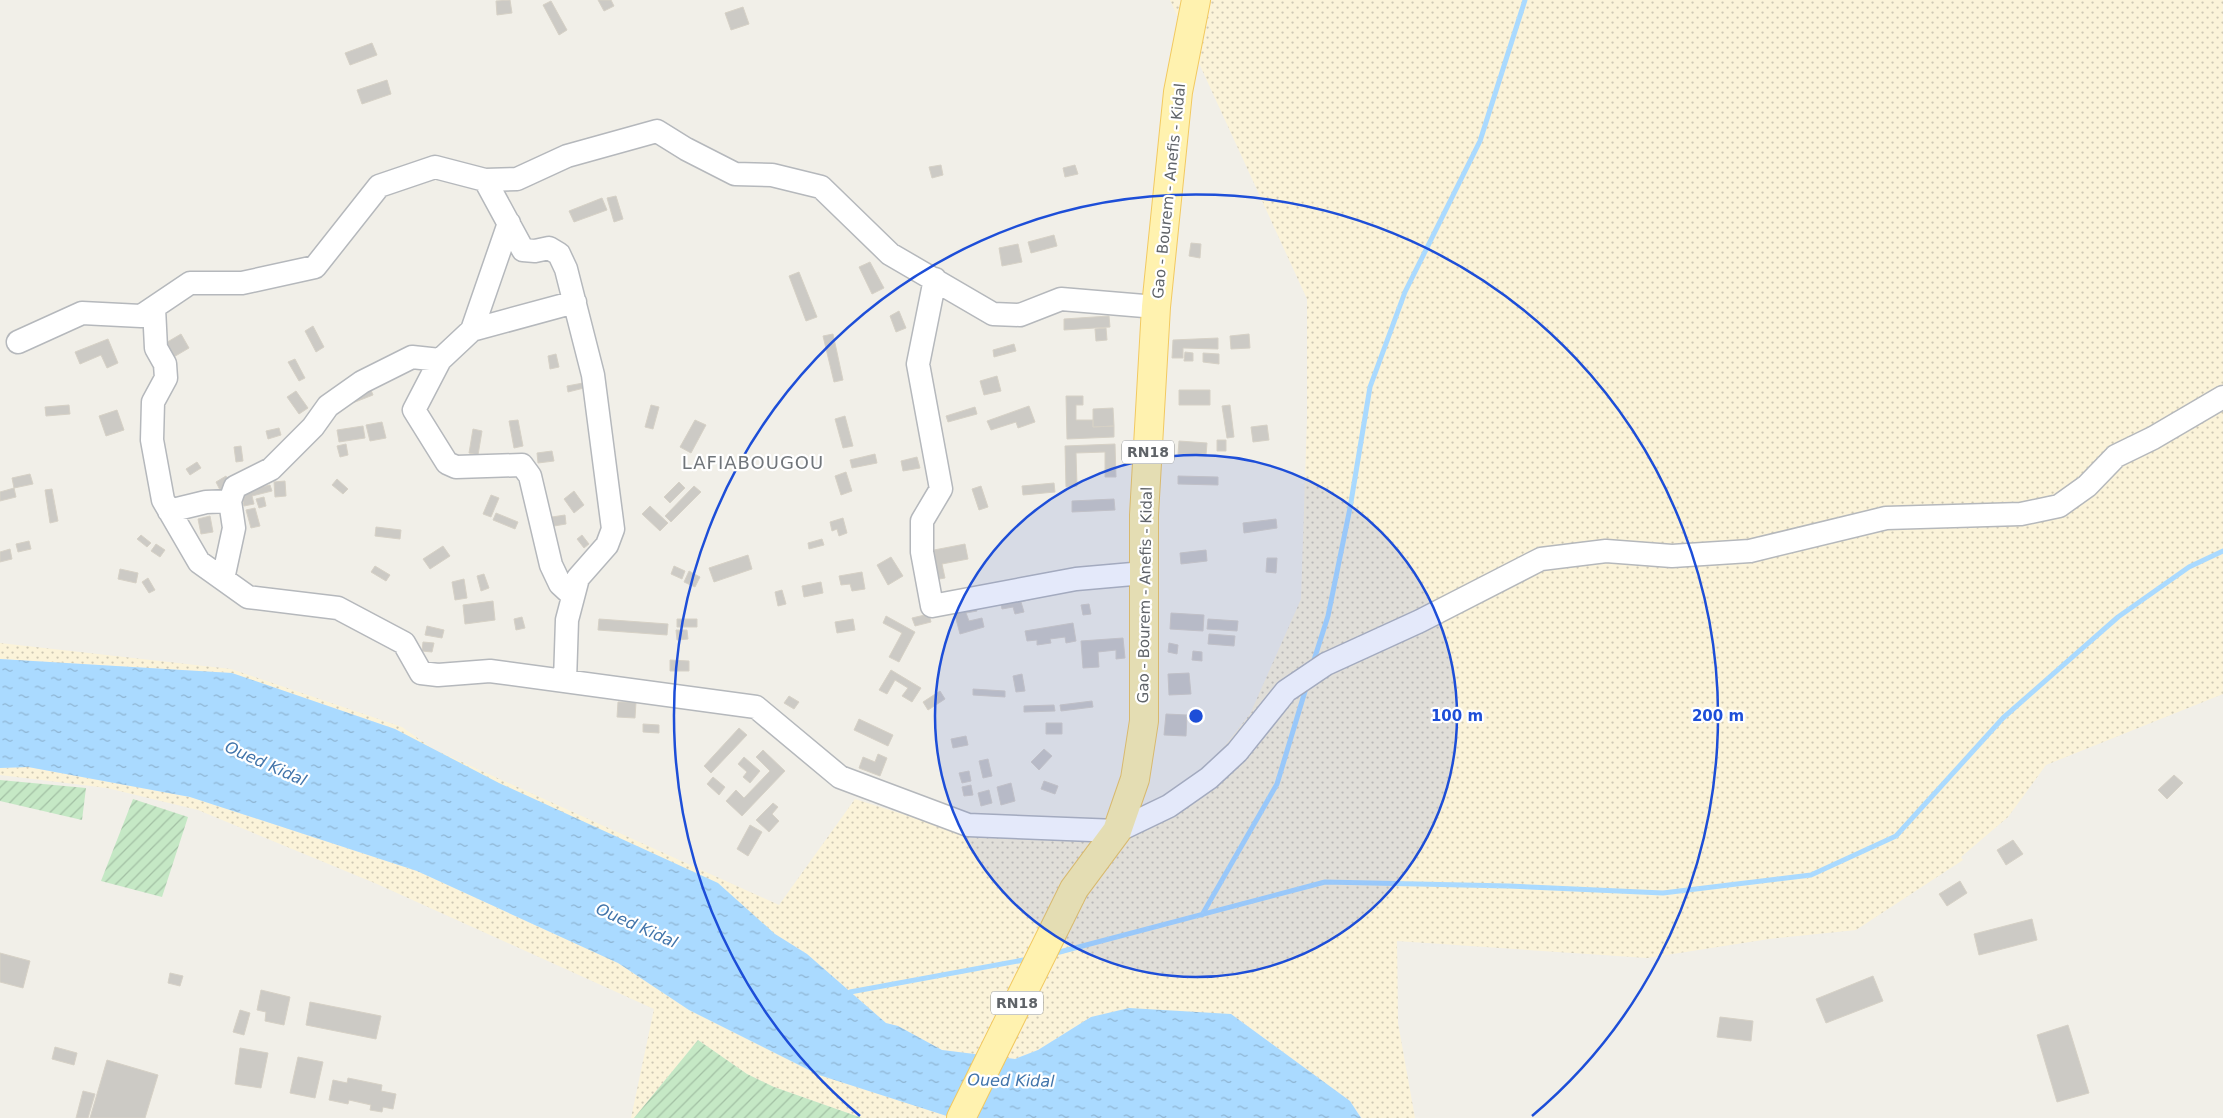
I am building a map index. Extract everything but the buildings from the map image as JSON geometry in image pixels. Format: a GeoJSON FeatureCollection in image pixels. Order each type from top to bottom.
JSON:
{"type":"FeatureCollection","features":[{"type":"Feature","properties":{"kind":"main road","name":"Gao - Bourem - Anefis - Kidal"},"geometry":{"type":"LineString","coordinates":[[961,1118],[1074,889],[1117,831],[1135,779],[1144,721],[1144,515],[1156,306],[1178,92],[1196,0]]}},
{"type":"Feature","properties":{"kind":"street"},"geometry":{"type":"LineString","coordinates":[[18,342],[82,313],[141,316],[190,283],[242,283],[315,267],[382,185],[435,167],[485,180],[517,179],[567,156],[657,131],[686,149],[734,174],[772,175],[820,187],[890,254],[993,314],[1020,314],[1061,299],[1156,306]]}},
{"type":"Feature","properties":{"kind":"street"},"geometry":{"type":"LineString","coordinates":[[485,180],[523,250],[535,251],[549,248],[559,254],[566,269],[593,375],[612,529],[607,545],[578,578],[567,620],[566,681]]}},
{"type":"Feature","properties":{"kind":"street"},"geometry":{"type":"LineString","coordinates":[[509,223],[472,330],[440,360],[414,410],[447,463],[456,467],[522,465],[530,476],[551,565],[560,584],[573,596]]}},
{"type":"Feature","properties":{"kind":"street"},"geometry":{"type":"LineString","coordinates":[[935,280],[918,364],[941,489],[922,521],[922,552],[932,606],[1076,579],[1144,573]]}},
{"type":"Feature","properties":{"kind":"street"},"geometry":{"type":"LineString","coordinates":[[472,330],[574,302]]}},
{"type":"Feature","properties":{"kind":"street"},"geometry":{"type":"LineString","coordinates":[[154,308],[156,348],[165,364],[166,378],[153,402],[152,440],[163,500],[199,562],[248,597],[338,608],[404,643],[421,673],[438,676],[490,671],[756,707],[840,777],[968,825],[1117,831],[1169,806],[1209,778],[1237,752],[1286,692],[1326,664],[1420,620],[1541,559],[1606,551],[1672,556],[1750,551],[1886,518],[2021,514],[2059,506],[2087,486],[2116,456],[2153,438],[2223,397]]}},
{"type":"Feature","properties":{"kind":"street"},"geometry":{"type":"LineString","coordinates":[[223,579],[234,528],[230,501],[235,487],[271,469],[313,427],[328,406],[362,382],[412,356],[440,360]]}},
{"type":"Feature","properties":{"kind":"street"},"geometry":{"type":"LineString","coordinates":[[169,511],[206,502],[230,501]]}},
{"type":"Feature","properties":{"kind":"sand"},"geometry":{"type":"Polygon","coordinates":[[[1170,0],[2223,0],[2223,694],[2046,765],[2008,817],[1961,857],[1963,860],[1856,930],[1769,939],[1647,958],[1397,941],[1398,1023],[1415,1118],[1362,1118],[1350,1101],[1231,1014],[1091,1017],[1038,1050],[1015,1059],[942,1050],[898,1026],[886,1023],[807,954],[775,934],[395,729],[232,673],[0,659],[0,643],[231,669],[402,727],[433,749],[779,905],[855,799],[940,826],[1101,819],[1181,801],[1250,714],[1301,599],[1307,418],[1307,299],[1170,0]]]}},
{"type":"Feature","properties":{"kind":"sand"},"geometry":{"type":"Polygon","coordinates":[[[28,767],[190,797],[417,871],[618,963],[689,1010],[819,1075],[953,1118],[862,1118],[774,1087],[747,1074],[698,1040],[634,1118],[631,1118],[654,1009],[377,884],[198,810],[107,788],[0,775],[0,768],[28,767]]]}},
{"type":"Feature","properties":{"kind":"green space"},"geometry":{"type":"Polygon","coordinates":[[[0,780],[86,788],[82,820],[0,801],[0,780]]]}},
{"type":"Feature","properties":{"kind":"green space"},"geometry":{"type":"Polygon","coordinates":[[[133,799],[188,817],[162,897],[101,881],[133,799]]]}},
{"type":"Feature","properties":{"kind":"green space"},"geometry":{"type":"Polygon","coordinates":[[[698,1040],[747,1074],[774,1087],[862,1118],[634,1118],[698,1040]]]}},
{"type":"Feature","properties":{"kind":"water","name":"Oued Kidal"},"geometry":{"type":"Polygon","coordinates":[[[0,659],[232,673],[395,729],[499,783],[718,883],[775,934],[807,954],[886,1023],[898,1026],[942,1050],[1015,1059],[1038,1050],[1091,1017],[1129,1008],[1231,1014],[1350,1101],[1361,1118],[953,1118],[819,1075],[689,1010],[618,963],[417,871],[190,797],[28,767],[0,768],[0,659]]]}},
{"type":"Feature","properties":{"kind":"waterway"},"geometry":{"type":"LineString","coordinates":[[1313,663],[1328,616],[1350,508],[1370,387],[1405,292],[1480,141],[1525,0]]}},
{"type":"Feature","properties":{"kind":"waterway"},"geometry":{"type":"LineString","coordinates":[[1052,954],[1325,882],[1509,886],[1663,893],[1811,875],[1896,836],[2003,718],[2118,617],[2189,567],[2223,551]]}},
{"type":"Feature","properties":{"kind":"waterway"},"geometry":{"type":"LineString","coordinates":[[1202,915],[1277,784],[1306,688]]}},
{"type":"Feature","properties":{"kind":"waterway"},"geometry":{"type":"LineString","coordinates":[[850,992],[1029,959]]}},
{"type":"Feature","properties":{"kind":"district","name":"LAFIABOUGOU"},"geometry":{"type":"Point","coordinates":[753,463]}}]}
